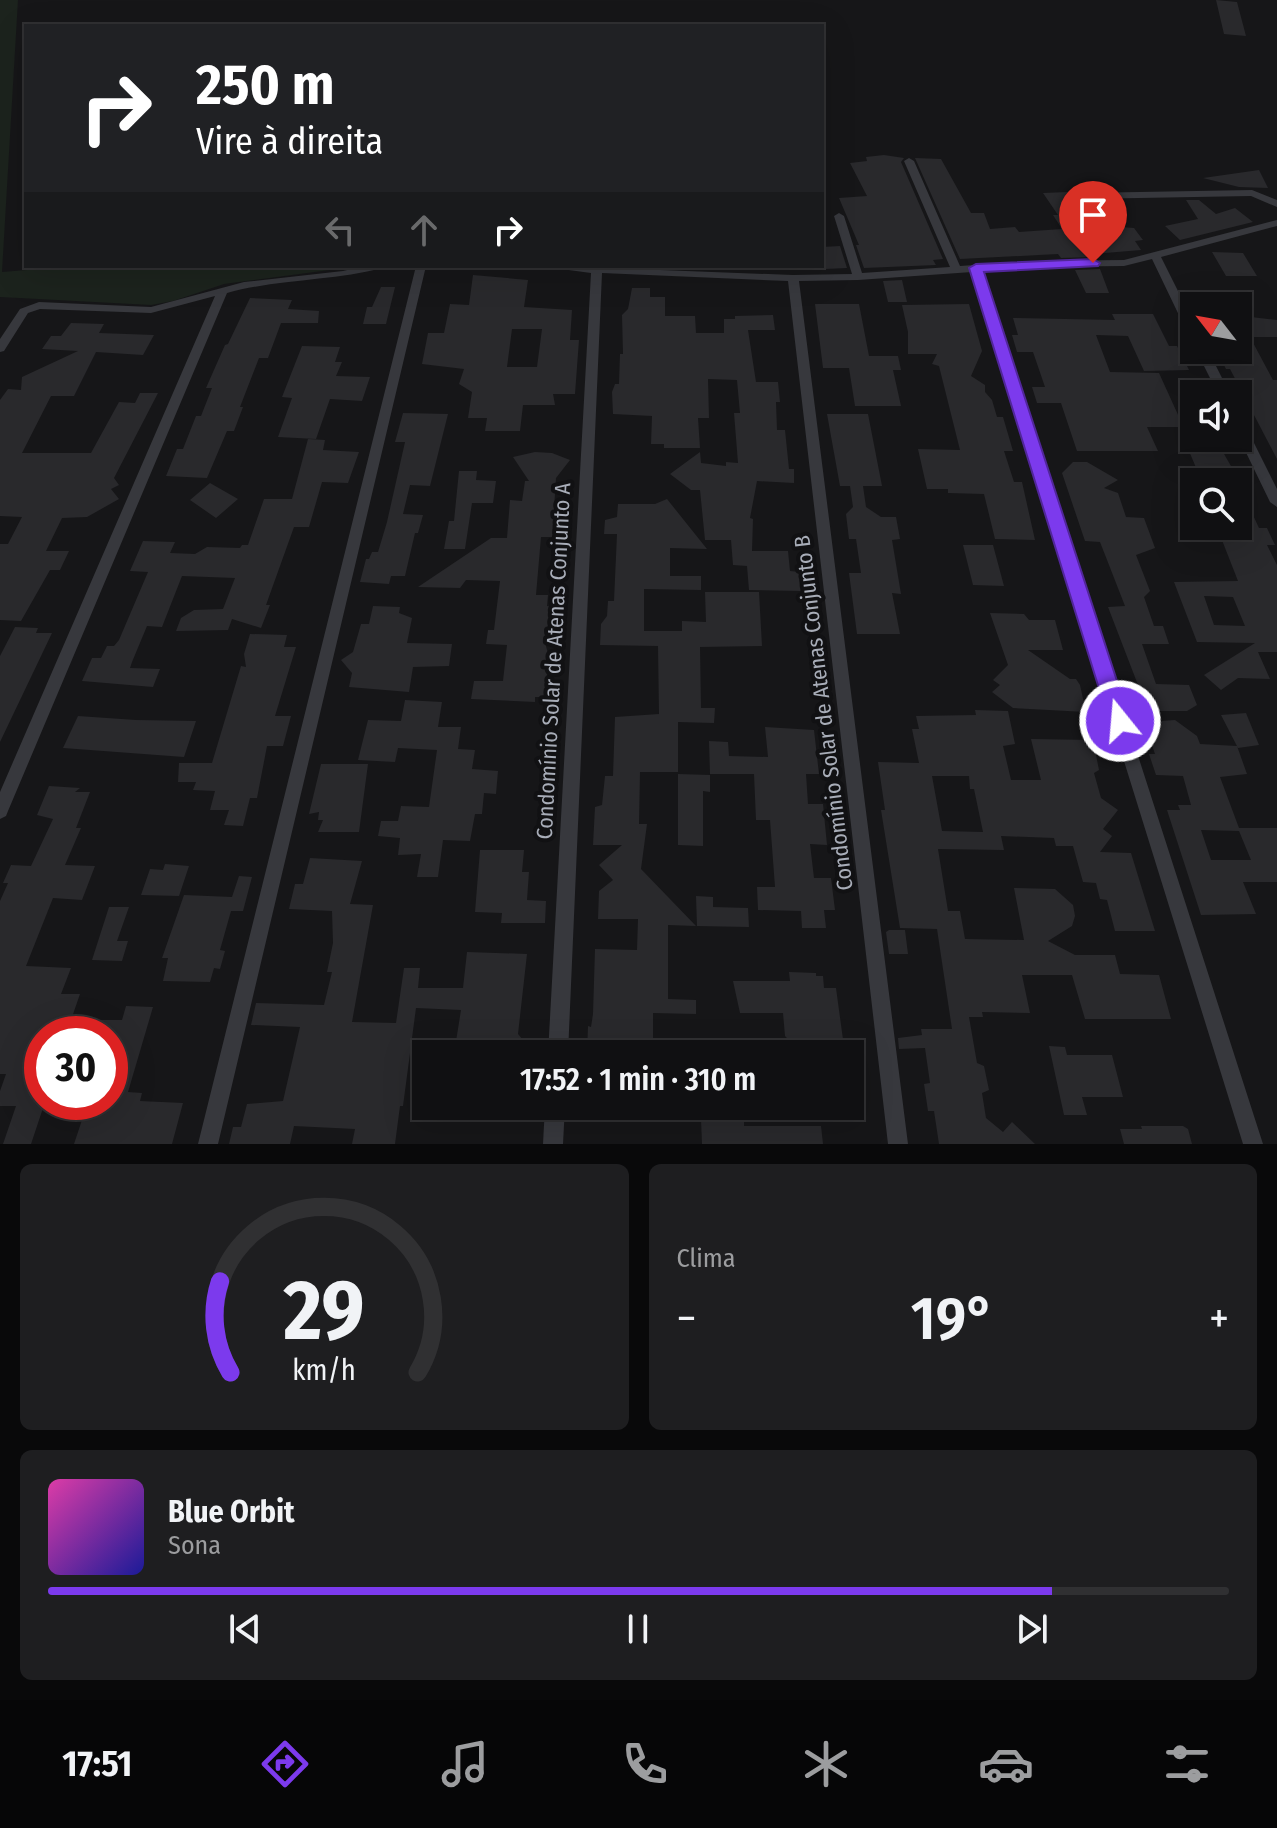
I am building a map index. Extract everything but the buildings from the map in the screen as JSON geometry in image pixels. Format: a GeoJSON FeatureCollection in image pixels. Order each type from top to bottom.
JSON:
{"type":"FeatureCollection","features":[{"type":"Feature","properties":{"kind":"street"},"geometry":{"type":"LineString","coordinates":[[909,161],[957,271]]}},
{"type":"Feature","properties":{"kind":"street"},"geometry":{"type":"LineString","coordinates":[[1083,196],[1252,193],[1277,204]]}},
{"type":"Feature","properties":{"kind":"street"},"geometry":{"type":"LineString","coordinates":[[839,216],[858,277]]}},
{"type":"Feature","properties":{"kind":"street"},"geometry":{"type":"LineString","coordinates":[[579,268],[768,271],[793,278],[1124,263],[1277,223]]}},
{"type":"Feature","properties":{"kind":"street"},"geometry":{"type":"LineString","coordinates":[[1156,257],[1180,306]]}},
{"type":"Feature","properties":{"kind":"street"},"geometry":{"type":"LineString","coordinates":[[0,348],[24,311],[39,305],[151,310],[244,285],[370,268]]}},
{"type":"Feature","properties":{"kind":"street"},"geometry":{"type":"LineString","coordinates":[[208,1144],[421,268]]}},
{"type":"Feature","properties":{"kind":"street"},"geometry":{"type":"LineString","coordinates":[[976,268],[1253,1144]]}},
{"type":"Feature","properties":{"kind":"street","name":"Condomínio Solar de Atenas Conjunto A"},"geometry":{"type":"LineString","coordinates":[[559,1040],[597,270]]}},
{"type":"Feature","properties":{"kind":"street","name":"Condomínio Solar de Atenas Conjunto B"},"geometry":{"type":"LineString","coordinates":[[793,278],[898,1144]]}},
{"type":"Feature","properties":{"kind":"street"},"geometry":{"type":"LineString","coordinates":[[0,811],[223,290]]}},
{"type":"Feature","properties":{"kind":"street"},"geometry":{"type":"LineString","coordinates":[[1252,451],[1277,502]]}},
{"type":"Feature","properties":{"kind":"street"},"geometry":{"type":"LineString","coordinates":[[553,1144],[554,1120]]}},
{"type":"Feature","properties":{"kind":"shaded area"},"geometry":{"type":"Polygon","coordinates":[[[0,0],[18,0],[2,272],[51,268],[345,268],[224,284],[151,305],[0,297],[0,0]]]}},
{"type":"Feature","properties":{"kind":"route"},"geometry":{"type":"LineString","coordinates":[[1093,263],[976,268],[1120,721]]}}]}
